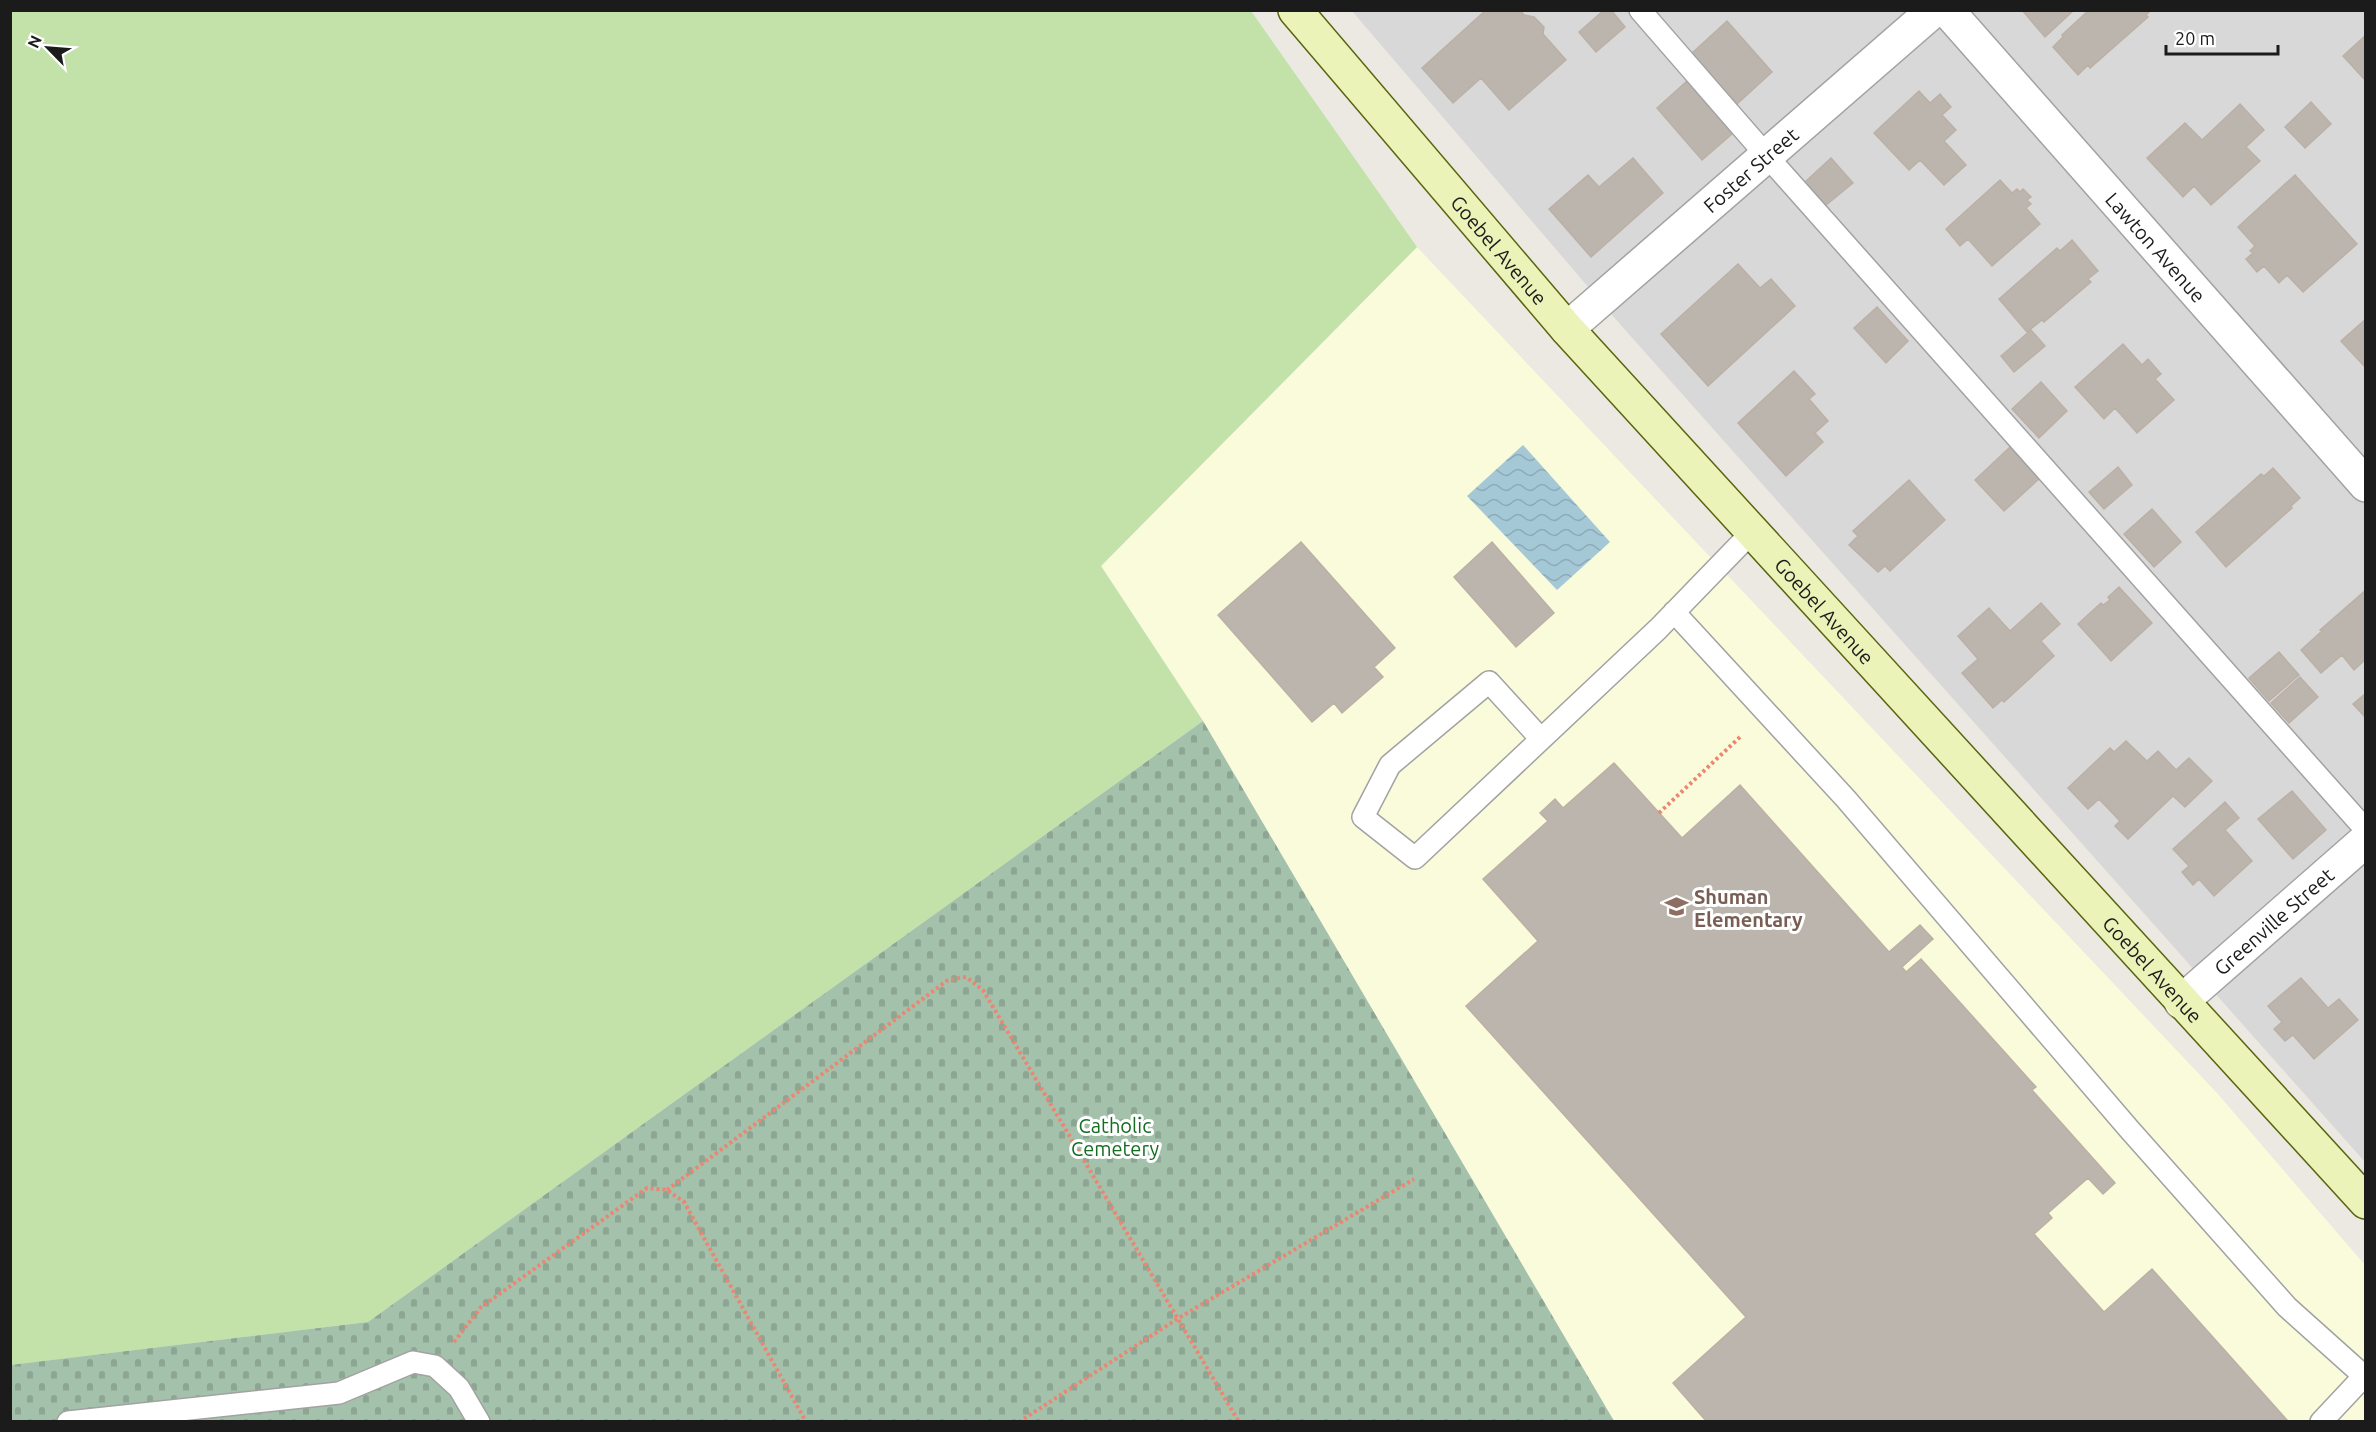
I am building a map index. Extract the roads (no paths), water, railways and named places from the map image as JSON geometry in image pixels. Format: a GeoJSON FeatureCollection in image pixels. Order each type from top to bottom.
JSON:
{"type":"FeatureCollection","features":[{"type":"Feature","properties":{"kind":"street","name":"Goebel Avenue"},"geometry":{"type":"LineString","coordinates":[[1295,10],[1567,329],[2366,1202]]}},
{"type":"Feature","properties":{"kind":"street","name":"Foster Street"},"geometry":{"type":"LineString","coordinates":[[1567,329],[1934,10]]}},
{"type":"Feature","properties":{"kind":"street","name":"Lawton Avenue"},"geometry":{"type":"LineString","coordinates":[[1947,10],[2366,484]]}},
{"type":"Feature","properties":{"kind":"street","name":"Greenville Street"},"geometry":{"type":"LineString","coordinates":[[2181,1002],[2366,840]]}},
{"type":"Feature","properties":{"kind":"lane"},"geometry":{"type":"LineString","coordinates":[[1640,10],[2366,830]]}},
{"type":"Feature","properties":{"kind":"lane"},"geometry":{"type":"LineString","coordinates":[[1541,739],[1489,682],[1389,765],[1363,817],[1415,858],[1541,739],[1674,612],[1752,532]]}},
{"type":"Feature","properties":{"kind":"lane"},"geometry":{"type":"LineString","coordinates":[[1674,612],[1846,799],[2129,1129],[2287,1307],[2365,1375],[2321,1422]]}},
{"type":"Feature","properties":{"kind":"lane"},"geometry":{"type":"LineString","coordinates":[[68,1422],[339,1393],[413,1362],[435,1366],[459,1388],[479,1422]]}},
{"type":"Feature","properties":{"kind":"water"},"geometry":{"type":"Polygon","coordinates":[[[1523,445],[1610,542],[1557,590],[1467,496],[1523,445]]]}},
{"type":"Feature","properties":{"kind":"place","name":"Shuman Elementary"},"geometry":{"type":"Point","coordinates":[1676,907]}},
{"type":"Feature","properties":{"kind":"park label","name":"Catholic Cemetery"},"geometry":{"type":"Point","coordinates":[1115,1136]}}]}
